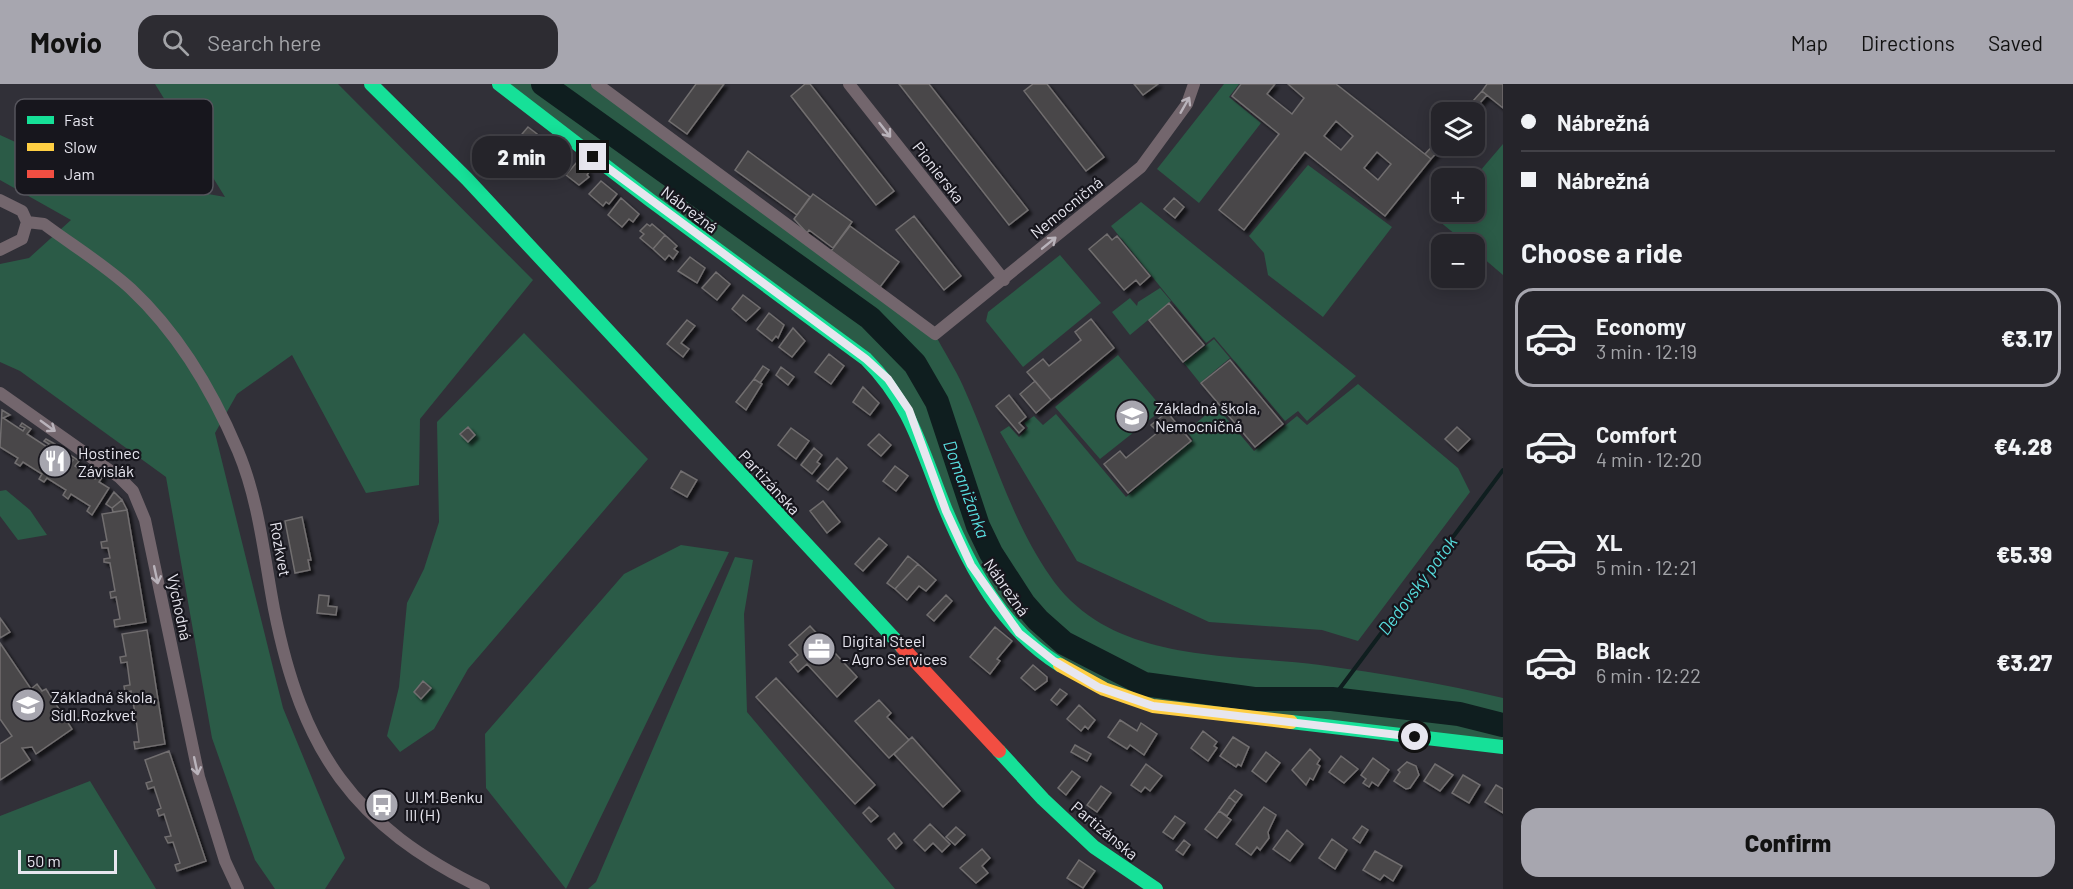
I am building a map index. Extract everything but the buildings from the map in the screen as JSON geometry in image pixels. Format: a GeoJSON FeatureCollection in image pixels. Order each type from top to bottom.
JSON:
{"type":"FeatureCollection","features":[{"type":"Feature","properties":{"kind":"street","name":"Partizánska"},"geometry":{"type":"LineString","coordinates":[[370,84],[467,179],[1043,799],[1094,847],[1155,889]]}},
{"type":"Feature","properties":{"kind":"street","name":"Nábrežná"},"geometry":{"type":"LineString","coordinates":[[500,84],[650,200],[866,359],[888,379],[909,410],[946,511],[971,565],[1019,633],[1054,661],[1098,687],[1153,706],[1503,747]]}},
{"type":"Feature","properties":{"kind":"street","name":"Nemocničná"},"geometry":{"type":"LineString","coordinates":[[597,84],[935,334],[1141,167],[1187,104],[1194,84]]}},
{"type":"Feature","properties":{"kind":"street","name":"Pionierska"},"geometry":{"type":"LineString","coordinates":[[849,84],[1004,280]]}},
{"type":"Feature","properties":{"kind":"street","name":"Rozkvet"},"geometry":{"type":"LineString","coordinates":[[0,200],[22,211],[27,222],[44,224],[130,289],[175,338],[209,390],[238,452],[261,526],[275,611],[295,693],[327,762],[361,804],[396,837],[428,860],[484,889]]}},
{"type":"Feature","properties":{"kind":"street"},"geometry":{"type":"LineString","coordinates":[[0,250],[22,239],[27,222]]}},
{"type":"Feature","properties":{"kind":"street","name":"Východná"},"geometry":{"type":"LineString","coordinates":[[0,393],[119,477],[133,491],[145,520],[199,777],[225,861],[238,889]]}},
{"type":"Feature","properties":{"kind":"green space"},"geometry":{"type":"Polygon","coordinates":[[[155,84],[338,84],[533,280],[420,419],[419,485],[366,493],[292,355],[237,394],[215,433],[283,708],[345,858],[325,889],[275,889],[255,860],[212,738],[166,477],[20,371],[0,362],[0,264],[29,258],[71,220],[27,195],[213,195],[225,197],[213,178],[213,99],[164,99],[155,84]]]}},
{"type":"Feature","properties":{"kind":"green space"},"geometry":{"type":"Polygon","coordinates":[[[499,84],[597,84],[935,334],[963,386],[1002,483],[1036,554],[1050,576],[1075,605],[1104,625],[1137,640],[1173,649],[1210,655],[1342,668],[1503,698],[1503,747],[1153,706],[1098,687],[1019,633],[971,565],[888,379],[499,84]]]}},
{"type":"Feature","properties":{"kind":"green space"},"geometry":{"type":"Polygon","coordinates":[[[1224,84],[1239,84],[1229,97],[1261,123],[1199,203],[1157,169],[1224,84]]]}},
{"type":"Feature","properties":{"kind":"green space"},"geometry":{"type":"Polygon","coordinates":[[[0,135],[15,142],[15,188],[0,180],[0,135]]]}},
{"type":"Feature","properties":{"kind":"green space"},"geometry":{"type":"Polygon","coordinates":[[[1503,144],[1503,275],[1485,260],[1485,234],[1455,234],[1440,222],[1485,222],[1485,168],[1483,168],[1503,144]]]}},
{"type":"Feature","properties":{"kind":"green space"},"geometry":{"type":"Polygon","coordinates":[[[1308,165],[1392,227],[1323,317],[1268,275],[1264,253],[1249,236],[1308,165]]]}},
{"type":"Feature","properties":{"kind":"green space"},"geometry":{"type":"Polygon","coordinates":[[[1141,202],[1356,376],[1307,421],[1298,411],[1285,421],[1214,337],[1206,343],[1111,226],[1141,202]]]}},
{"type":"Feature","properties":{"kind":"green space"},"geometry":{"type":"Polygon","coordinates":[[[1060,255],[1101,303],[1023,367],[986,321],[988,312],[1060,255]]]}},
{"type":"Feature","properties":{"kind":"green space"},"geometry":{"type":"Polygon","coordinates":[[[1160,288],[1171,301],[1130,335],[1112,312],[1130,298],[1137,306],[1138,302],[1160,288]]]}},
{"type":"Feature","properties":{"kind":"green space"},"geometry":{"type":"Polygon","coordinates":[[[524,333],[648,459],[468,669],[434,729],[400,752],[387,736],[399,687],[407,603],[424,569],[439,522],[437,422],[524,333]]]}},
{"type":"Feature","properties":{"kind":"green space"},"geometry":{"type":"Polygon","coordinates":[[[1214,339],[1230,358],[1200,383],[1184,363],[1214,339]]]}},
{"type":"Feature","properties":{"kind":"green space"},"geometry":{"type":"Polygon","coordinates":[[[1118,355],[1163,409],[1100,459],[1055,407],[1118,355]]]}},
{"type":"Feature","properties":{"kind":"green space"},"geometry":{"type":"Polygon","coordinates":[[[1358,384],[1458,468],[1470,492],[1358,641],[1322,630],[1209,622],[1077,561],[1000,432],[1009,426],[1019,437],[1028,428],[1024,423],[1034,416],[1043,425],[1056,414],[1126,497],[1193,440],[1187,431],[1216,406],[1254,451],[1297,416],[1307,425],[1358,384]]]}},
{"type":"Feature","properties":{"kind":"green space"},"geometry":{"type":"Polygon","coordinates":[[[6,490],[30,510],[47,535],[18,540],[0,516],[0,491],[6,490]]]}},
{"type":"Feature","properties":{"kind":"green space"},"geometry":{"type":"Polygon","coordinates":[[[681,545],[729,552],[566,889],[486,788],[485,734],[624,574],[681,545]]]}},
{"type":"Feature","properties":{"kind":"green space"},"geometry":{"type":"Polygon","coordinates":[[[735,557],[753,560],[744,614],[747,712],[895,889],[588,889],[596,882],[735,557]]]}},
{"type":"Feature","properties":{"kind":"green space"},"geometry":{"type":"Polygon","coordinates":[[[90,781],[156,889],[0,889],[0,816],[90,781]]]}},
{"type":"Feature","properties":{"kind":"waterway","name":"Domanižanka"},"geometry":{"type":"LineString","coordinates":[[543,84],[870,318],[915,364],[937,402],[978,526],[991,553],[1024,604],[1064,643],[1144,684],[1254,699],[1332,699],[1459,714],[1503,725]]}},
{"type":"Feature","properties":{"kind":"waterway","name":"Dedovský potok"},"geometry":{"type":"LineString","coordinates":[[1332,699],[1503,470]]}},
{"type":"Feature","properties":{"kind":"traffic: fast"},"geometry":{"type":"LineString","coordinates":[[371,84],[467,179],[902,647]]}},
{"type":"Feature","properties":{"kind":"traffic: fast"},"geometry":{"type":"LineString","coordinates":[[499,84],[650,200],[866,359],[894,393],[905,411],[955,531],[990,596],[1022,634],[1060,665]]}},
{"type":"Feature","properties":{"kind":"traffic: fast"},"geometry":{"type":"LineString","coordinates":[[1291,722],[1503,747]]}},
{"type":"Feature","properties":{"kind":"traffic: fast"},"geometry":{"type":"LineString","coordinates":[[999,751],[1043,799],[1094,847],[1156,889]]}},
{"type":"Feature","properties":{"kind":"traffic: slow"},"geometry":{"type":"LineString","coordinates":[[1060,665],[1104,689],[1153,706],[1291,722]]}},
{"type":"Feature","properties":{"kind":"traffic: jam"},"geometry":{"type":"LineString","coordinates":[[902,647],[999,751]]}},
{"type":"Feature","properties":{"kind":"place","name":"Základná škola, Nemocničná"},"geometry":{"type":"Point","coordinates":[1132,416]}},
{"type":"Feature","properties":{"kind":"place","name":"Hostinec Závislák"},"geometry":{"type":"Point","coordinates":[55,461]}},
{"type":"Feature","properties":{"kind":"place","name":"Digital Steel - Agro Services"},"geometry":{"type":"Point","coordinates":[819,649]}},
{"type":"Feature","properties":{"kind":"place","name":"Základná škola, Sídl.Rozkvet"},"geometry":{"type":"Point","coordinates":[28,705]}},
{"type":"Feature","properties":{"kind":"place","name":"Ul.M.Benku III (H)"},"geometry":{"type":"Point","coordinates":[382,805]}},
{"type":"Feature","properties":{"kind":"route"},"geometry":{"type":"LineString","coordinates":[[593,157],[866,359],[888,379],[909,410],[946,511],[971,565],[1019,633],[1054,661],[1098,687],[1153,706],[1415,737]]}}]}
